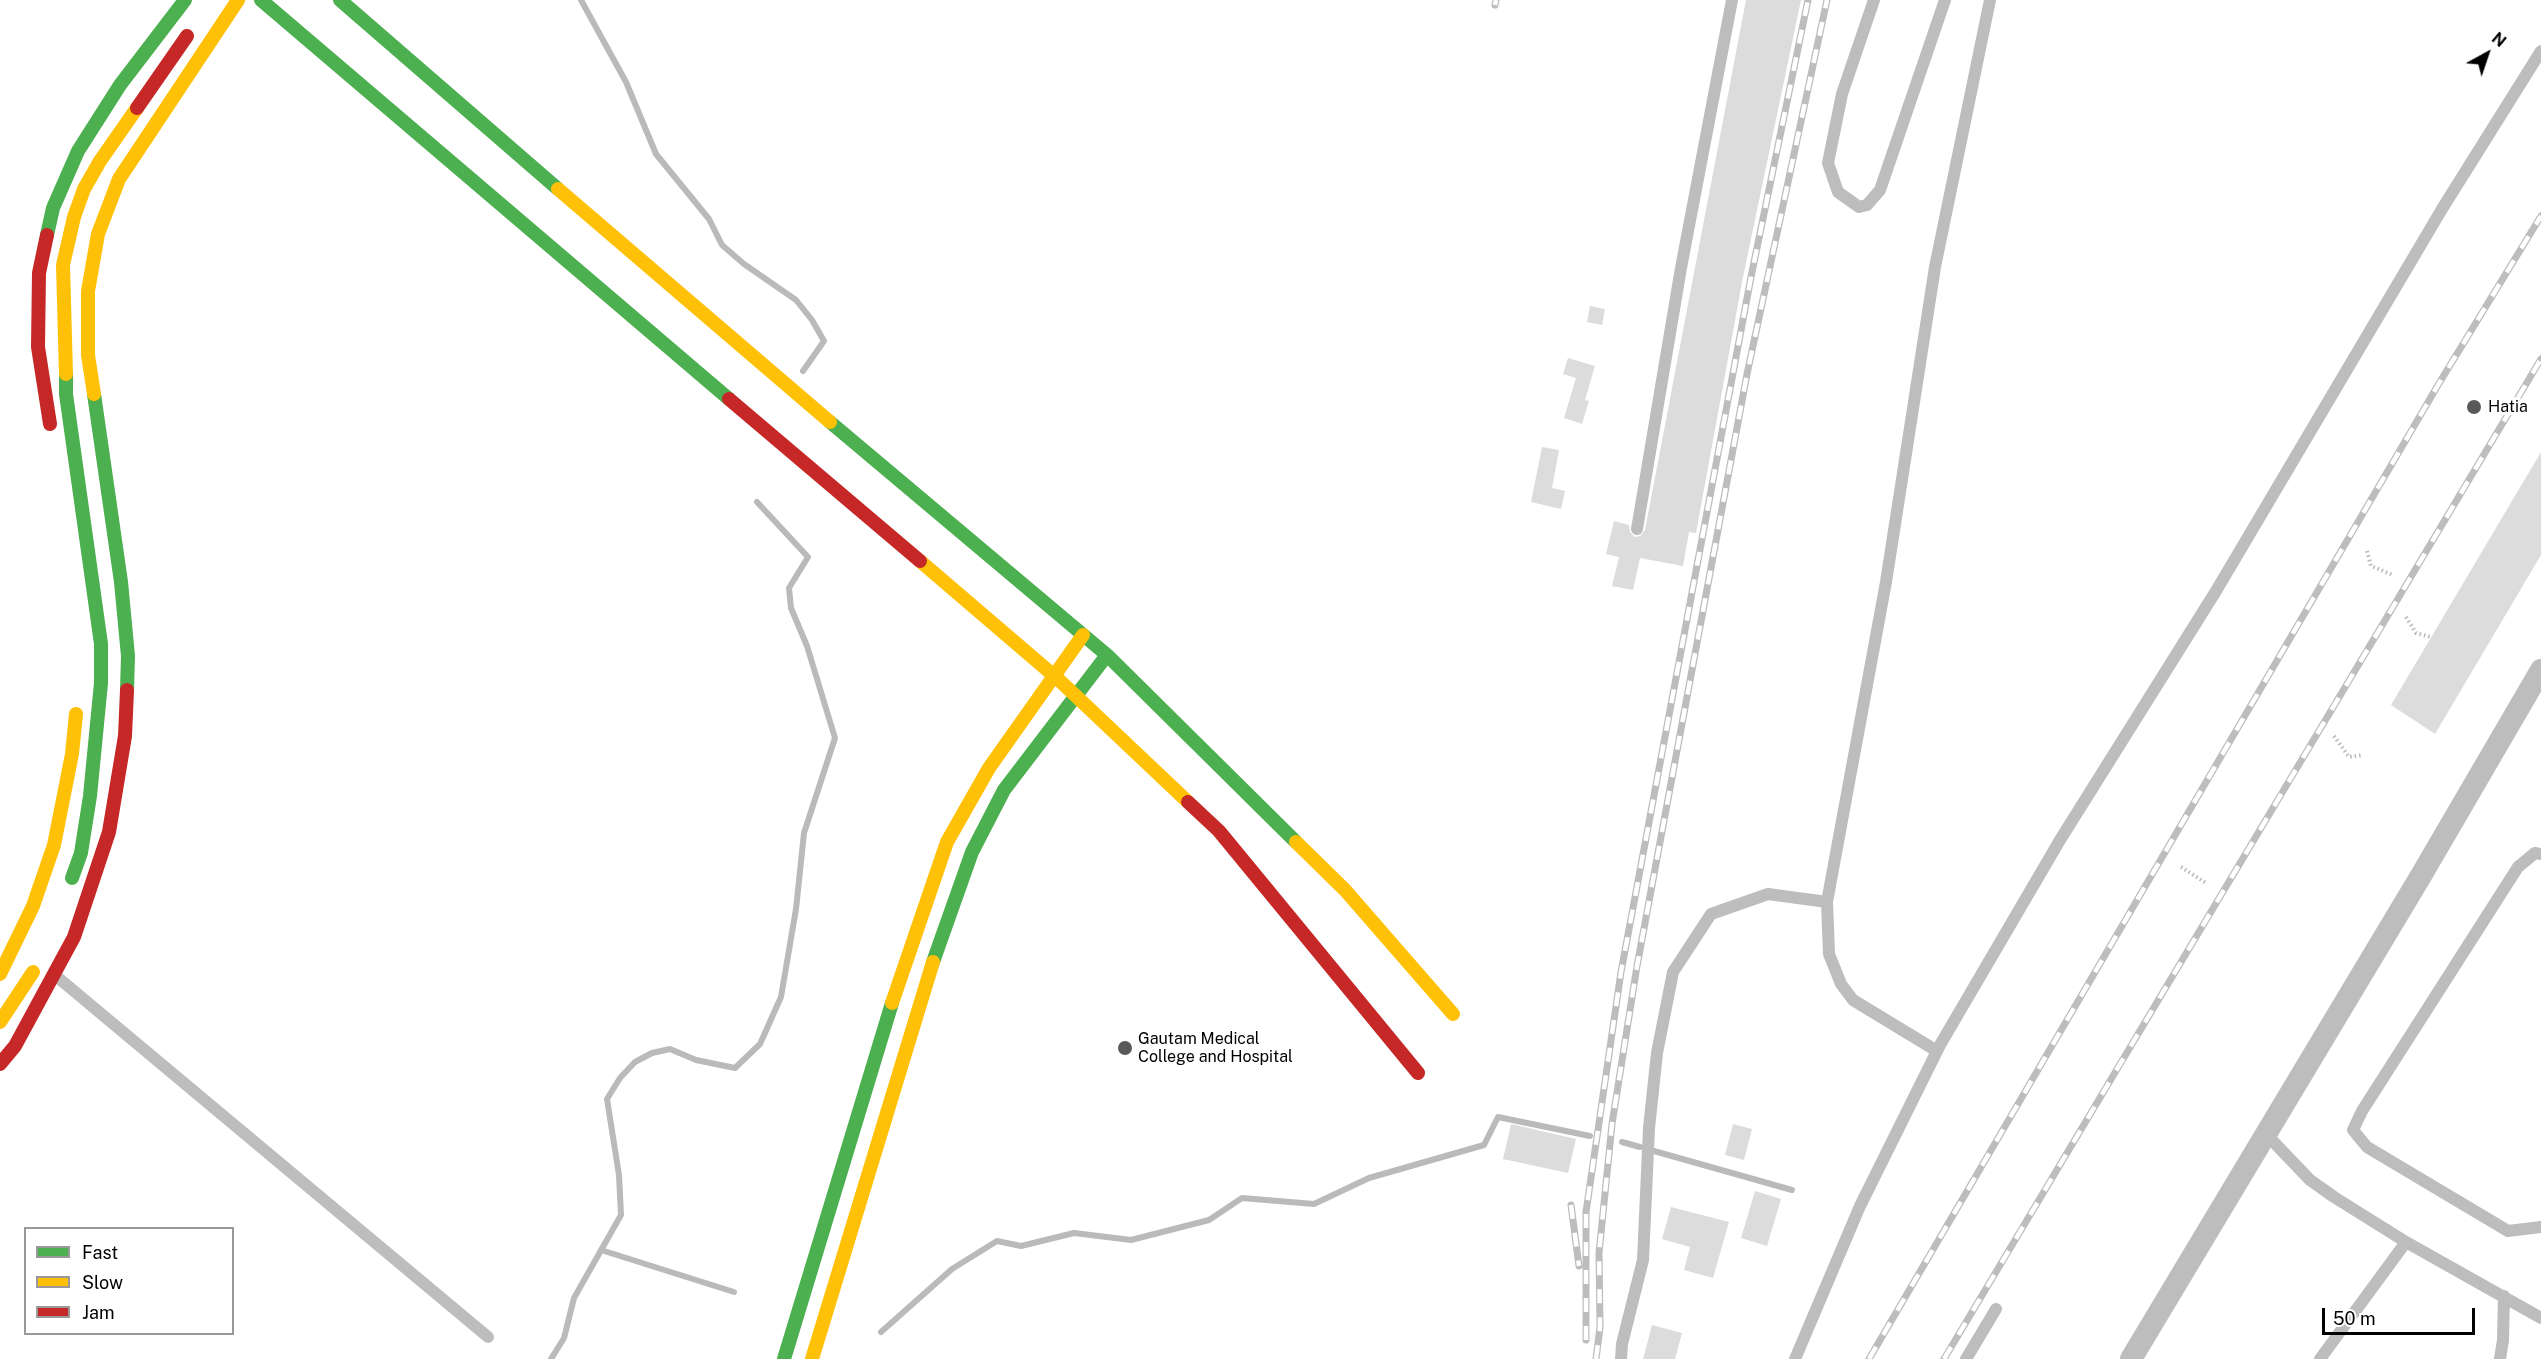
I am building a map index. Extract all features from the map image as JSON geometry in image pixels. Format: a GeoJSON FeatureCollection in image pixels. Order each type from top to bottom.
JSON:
{"type":"FeatureCollection","features":[{"type":"Feature","properties":{"kind":"street"},"geometry":{"type":"LineString","coordinates":[[52,438],[38,347],[39,273],[53,208],[78,151],[120,85],[185,0]]}},
{"type":"Feature","properties":{"kind":"street"},"geometry":{"type":"LineString","coordinates":[[0,1064],[15,1046],[74,937],[109,832],[125,736],[128,656],[122,592],[88,356],[88,291],[98,234],[119,179],[238,0]]}},
{"type":"Feature","properties":{"kind":"street"},"geometry":{"type":"LineString","coordinates":[[261,0],[1076,696],[1218,831],[1418,1073]]}},
{"type":"Feature","properties":{"kind":"street"},"geometry":{"type":"LineString","coordinates":[[340,0],[762,365],[1107,656],[1345,890],[1453,1014]]}},
{"type":"Feature","properties":{"kind":"street"},"geometry":{"type":"LineString","coordinates":[[66,896],[81,853],[90,796],[101,683],[101,644],[66,394],[63,265],[74,217],[100,161],[192,28]]}},
{"type":"Feature","properties":{"kind":"street"},"geometry":{"type":"LineString","coordinates":[[784,1359],[905,961],[947,842],[989,768],[1083,635]]}},
{"type":"Feature","properties":{"kind":"street"},"geometry":{"type":"LineString","coordinates":[[812,1359],[942,932],[972,852],[1004,790],[1107,656]]}},
{"type":"Feature","properties":{"kind":"street"},"geometry":{"type":"LineString","coordinates":[[2131,1359],[2538,683]]}},
{"type":"Feature","properties":{"kind":"street"},"geometry":{"type":"LineString","coordinates":[[0,974],[33,906],[54,845],[72,754],[77,702]]}},
{"type":"Feature","properties":{"kind":"street"},"geometry":{"type":"LineString","coordinates":[[0,1022],[39,963]]}},
{"type":"Feature","properties":{"kind":"lane"},"geometry":{"type":"LineString","coordinates":[[1637,529],[1681,268],[1732,0]]}},
{"type":"Feature","properties":{"kind":"lane"},"geometry":{"type":"LineString","coordinates":[[1874,0],[1842,94],[1828,163],[1838,192],[1859,207],[1867,205],[1880,190],[1945,0]]}},
{"type":"Feature","properties":{"kind":"lane"},"geometry":{"type":"LineString","coordinates":[[1937,1051],[1853,1000],[1841,984],[1829,954],[1827,902],[1886,582],[1935,267],[1990,0]]}},
{"type":"Feature","properties":{"kind":"lane"},"geometry":{"type":"LineString","coordinates":[[1795,1359],[1860,1206],[1937,1051],[2060,840],[2216,591],[2442,209],[2541,51]]}},
{"type":"Feature","properties":{"kind":"lane"},"geometry":{"type":"LineString","coordinates":[[2541,854],[2535,852],[2518,867],[2362,1111],[2353,1130],[2367,1147],[2508,1231],[2541,1227]]}},
{"type":"Feature","properties":{"kind":"lane"},"geometry":{"type":"LineString","coordinates":[[1621,1359],[1622,1344],[1643,1260],[1648,1128],[1657,1053],[1673,972],[1711,914],[1768,894],[1827,902]]}},
{"type":"Feature","properties":{"kind":"lane"},"geometry":{"type":"LineString","coordinates":[[54,974],[488,1337]]}},
{"type":"Feature","properties":{"kind":"lane"},"geometry":{"type":"LineString","coordinates":[[2265,1133],[2310,1180],[2406,1242],[2541,1318]]}},
{"type":"Feature","properties":{"kind":"lane"},"geometry":{"type":"LineString","coordinates":[[2320,1359],[2406,1242]]}},
{"type":"Feature","properties":{"kind":"lane"},"geometry":{"type":"LineString","coordinates":[[2500,1359],[2504,1296]]}},
{"type":"Feature","properties":{"kind":"lane"},"geometry":{"type":"LineString","coordinates":[[1966,1359],[1996,1309]]}},
{"type":"Feature","properties":{"kind":"path"},"geometry":{"type":"LineString","coordinates":[[2367,551],[2371,566],[2393,575]]}},
{"type":"Feature","properties":{"kind":"path"},"geometry":{"type":"LineString","coordinates":[[2406,617],[2416,633],[2431,637]]}},
{"type":"Feature","properties":{"kind":"path"},"geometry":{"type":"LineString","coordinates":[[2334,736],[2349,757],[2362,754]]}},
{"type":"Feature","properties":{"kind":"path"},"geometry":{"type":"LineString","coordinates":[[2181,867],[2206,883]]}},
{"type":"Feature","properties":{"kind":"building"},"geometry":{"type":"Polygon","coordinates":[[[1746,0],[1801,0],[1743,277],[1696,533],[1689,532],[1683,566],[1640,558],[1633,590],[1612,586],[1619,557],[1606,554],[1614,521],[1629,525],[1630,532],[1635,537],[1640,536],[1645,530],[1746,0]]]}},
{"type":"Feature","properties":{"kind":"building"},"geometry":{"type":"Polygon","coordinates":[[[1590,306],[1605,309],[1602,325],[1587,322],[1590,306]]]}},
{"type":"Feature","properties":{"kind":"building"},"geometry":{"type":"Polygon","coordinates":[[[1568,358],[1595,366],[1585,400],[1589,401],[1582,424],[1564,418],[1576,378],[1563,374],[1568,358]]]}},
{"type":"Feature","properties":{"kind":"building"},"geometry":{"type":"Polygon","coordinates":[[[1542,447],[1559,450],[1552,488],[1565,491],[1561,509],[1531,502],[1542,447]]]}},
{"type":"Feature","properties":{"kind":"building","name":"Hatia"},"geometry":{"type":"Polygon","coordinates":[[[2541,452],[2541,555],[2435,734],[2391,705],[2541,452]]]}},
{"type":"Feature","properties":{"kind":"building"},"geometry":{"type":"Polygon","coordinates":[[[1511,1124],[1576,1139],[1568,1173],[1503,1159],[1511,1124]]]}},
{"type":"Feature","properties":{"kind":"building"},"geometry":{"type":"Polygon","coordinates":[[[1733,1124],[1752,1129],[1744,1160],[1725,1155],[1733,1124]]]}},
{"type":"Feature","properties":{"kind":"building"},"geometry":{"type":"Polygon","coordinates":[[[1755,1191],[1781,1199],[1767,1246],[1741,1238],[1755,1191]]]}},
{"type":"Feature","properties":{"kind":"building"},"geometry":{"type":"Polygon","coordinates":[[[1671,1207],[1729,1222],[1713,1278],[1684,1270],[1690,1247],[1662,1239],[1671,1207]]]}},
{"type":"Feature","properties":{"kind":"building"},"geometry":{"type":"Polygon","coordinates":[[[1652,1325],[1682,1333],[1675,1359],[1643,1359],[1652,1325]]]}},
{"type":"Feature","properties":{"kind":"waterway"},"geometry":{"type":"LineString","coordinates":[[581,0],[626,82],[656,154],[709,219],[722,245],[744,264],[796,300],[812,320],[824,341],[803,371]]}},
{"type":"Feature","properties":{"kind":"waterway"},"geometry":{"type":"LineString","coordinates":[[551,1359],[564,1338],[574,1298],[621,1215],[619,1175],[607,1099],[620,1078],[635,1062],[652,1053],[670,1049],[696,1060],[735,1068],[760,1044],[781,997],[796,909],[804,833],[835,738],[807,646],[791,608],[789,588],[808,557],[757,502]]}},
{"type":"Feature","properties":{"kind":"waterway"},"geometry":{"type":"LineString","coordinates":[[881,1332],[952,1269],[997,1241],[1021,1246],[1074,1233],[1131,1240],[1209,1220],[1242,1198],[1314,1204],[1369,1178],[1484,1145],[1498,1117],[1590,1136]]}},
{"type":"Feature","properties":{"kind":"waterway"},"geometry":{"type":"LineString","coordinates":[[1622,1142],[1640,1147]]}},
{"type":"Feature","properties":{"kind":"waterway"},"geometry":{"type":"LineString","coordinates":[[1654,1151],[1792,1190]]}},
{"type":"Feature","properties":{"kind":"waterway"},"geometry":{"type":"LineString","coordinates":[[601,1250],[734,1292]]}},
{"type":"Feature","properties":{"kind":"railway"},"geometry":{"type":"LineString","coordinates":[[1495,5],[1496,0]]}},
{"type":"Feature","properties":{"kind":"railway"},"geometry":{"type":"LineString","coordinates":[[1586,1340],[1586,1212],[1621,972],[1751,277],[1808,0]]}},
{"type":"Feature","properties":{"kind":"railway"},"geometry":{"type":"LineString","coordinates":[[1596,1359],[1600,1327],[1599,1253],[1612,1124],[1637,966],[1747,374],[1827,0]]}},
{"type":"Feature","properties":{"kind":"railway"},"geometry":{"type":"LineString","coordinates":[[1869,1359],[2438,385],[2541,216]]}},
{"type":"Feature","properties":{"kind":"railway"},"geometry":{"type":"LineString","coordinates":[[1944,1359],[2541,359]]}},
{"type":"Feature","properties":{"kind":"railway"},"geometry":{"type":"LineString","coordinates":[[1571,1205],[1579,1266]]}},
{"type":"Feature","properties":{"kind":"traffic: fast"},"geometry":{"type":"LineString","coordinates":[[47,235],[53,208],[78,151],[120,85],[185,0]]}},
{"type":"Feature","properties":{"kind":"traffic: fast"},"geometry":{"type":"LineString","coordinates":[[261,0],[729,399]]}},
{"type":"Feature","properties":{"kind":"traffic: fast"},"geometry":{"type":"LineString","coordinates":[[340,0],[558,189]]}},
{"type":"Feature","properties":{"kind":"traffic: fast"},"geometry":{"type":"LineString","coordinates":[[66,374],[66,394],[101,644],[101,683],[90,796],[81,853],[72,878]]}},
{"type":"Feature","properties":{"kind":"traffic: fast"},"geometry":{"type":"LineString","coordinates":[[94,394],[121,582],[128,656],[127,690]]}},
{"type":"Feature","properties":{"kind":"traffic: fast"},"geometry":{"type":"LineString","coordinates":[[830,422],[1107,655],[1296,842]]}},
{"type":"Feature","properties":{"kind":"traffic: fast"},"geometry":{"type":"LineString","coordinates":[[933,962],[972,852],[1004,790],[1107,655]]}},
{"type":"Feature","properties":{"kind":"traffic: fast"},"geometry":{"type":"LineString","coordinates":[[784,1359],[892,1003]]}},
{"type":"Feature","properties":{"kind":"traffic: slow"},"geometry":{"type":"LineString","coordinates":[[94,394],[88,355],[88,291],[98,234],[119,179],[238,0]]}},
{"type":"Feature","properties":{"kind":"traffic: slow"},"geometry":{"type":"LineString","coordinates":[[66,374],[63,265],[74,217],[84,189],[100,161],[137,108]]}},
{"type":"Feature","properties":{"kind":"traffic: slow"},"geometry":{"type":"LineString","coordinates":[[558,189],[830,422]]}},
{"type":"Feature","properties":{"kind":"traffic: slow"},"geometry":{"type":"LineString","coordinates":[[920,561],[1059,680],[1188,802]]}},
{"type":"Feature","properties":{"kind":"traffic: slow"},"geometry":{"type":"LineString","coordinates":[[892,1003],[947,842],[989,768],[1083,635]]}},
{"type":"Feature","properties":{"kind":"traffic: slow"},"geometry":{"type":"LineString","coordinates":[[0,974],[33,906],[54,845],[72,754],[76,714]]}},
{"type":"Feature","properties":{"kind":"traffic: slow"},"geometry":{"type":"LineString","coordinates":[[1296,842],[1345,890],[1453,1014]]}},
{"type":"Feature","properties":{"kind":"traffic: slow"},"geometry":{"type":"LineString","coordinates":[[812,1359],[933,962]]}},
{"type":"Feature","properties":{"kind":"traffic: slow"},"geometry":{"type":"LineString","coordinates":[[0,1022],[33,972]]}},
{"type":"Feature","properties":{"kind":"traffic: jam"},"geometry":{"type":"LineString","coordinates":[[137,108],[187,36]]}},
{"type":"Feature","properties":{"kind":"traffic: jam"},"geometry":{"type":"LineString","coordinates":[[47,235],[39,273],[38,347],[50,424]]}},
{"type":"Feature","properties":{"kind":"traffic: jam"},"geometry":{"type":"LineString","coordinates":[[729,399],[920,561]]}},
{"type":"Feature","properties":{"kind":"traffic: jam"},"geometry":{"type":"LineString","coordinates":[[0,1064],[15,1046],[74,937],[109,832],[125,736],[127,690]]}},
{"type":"Feature","properties":{"kind":"traffic: jam"},"geometry":{"type":"LineString","coordinates":[[1188,802],[1219,831],[1418,1073]]}},
{"type":"Feature","properties":{"kind":"place","name":"Hatia"},"geometry":{"type":"Point","coordinates":[2474,407]}},
{"type":"Feature","properties":{"kind":"place","name":"Gautam Medical College and Hospital"},"geometry":{"type":"Point","coordinates":[1125,1048]}}]}
